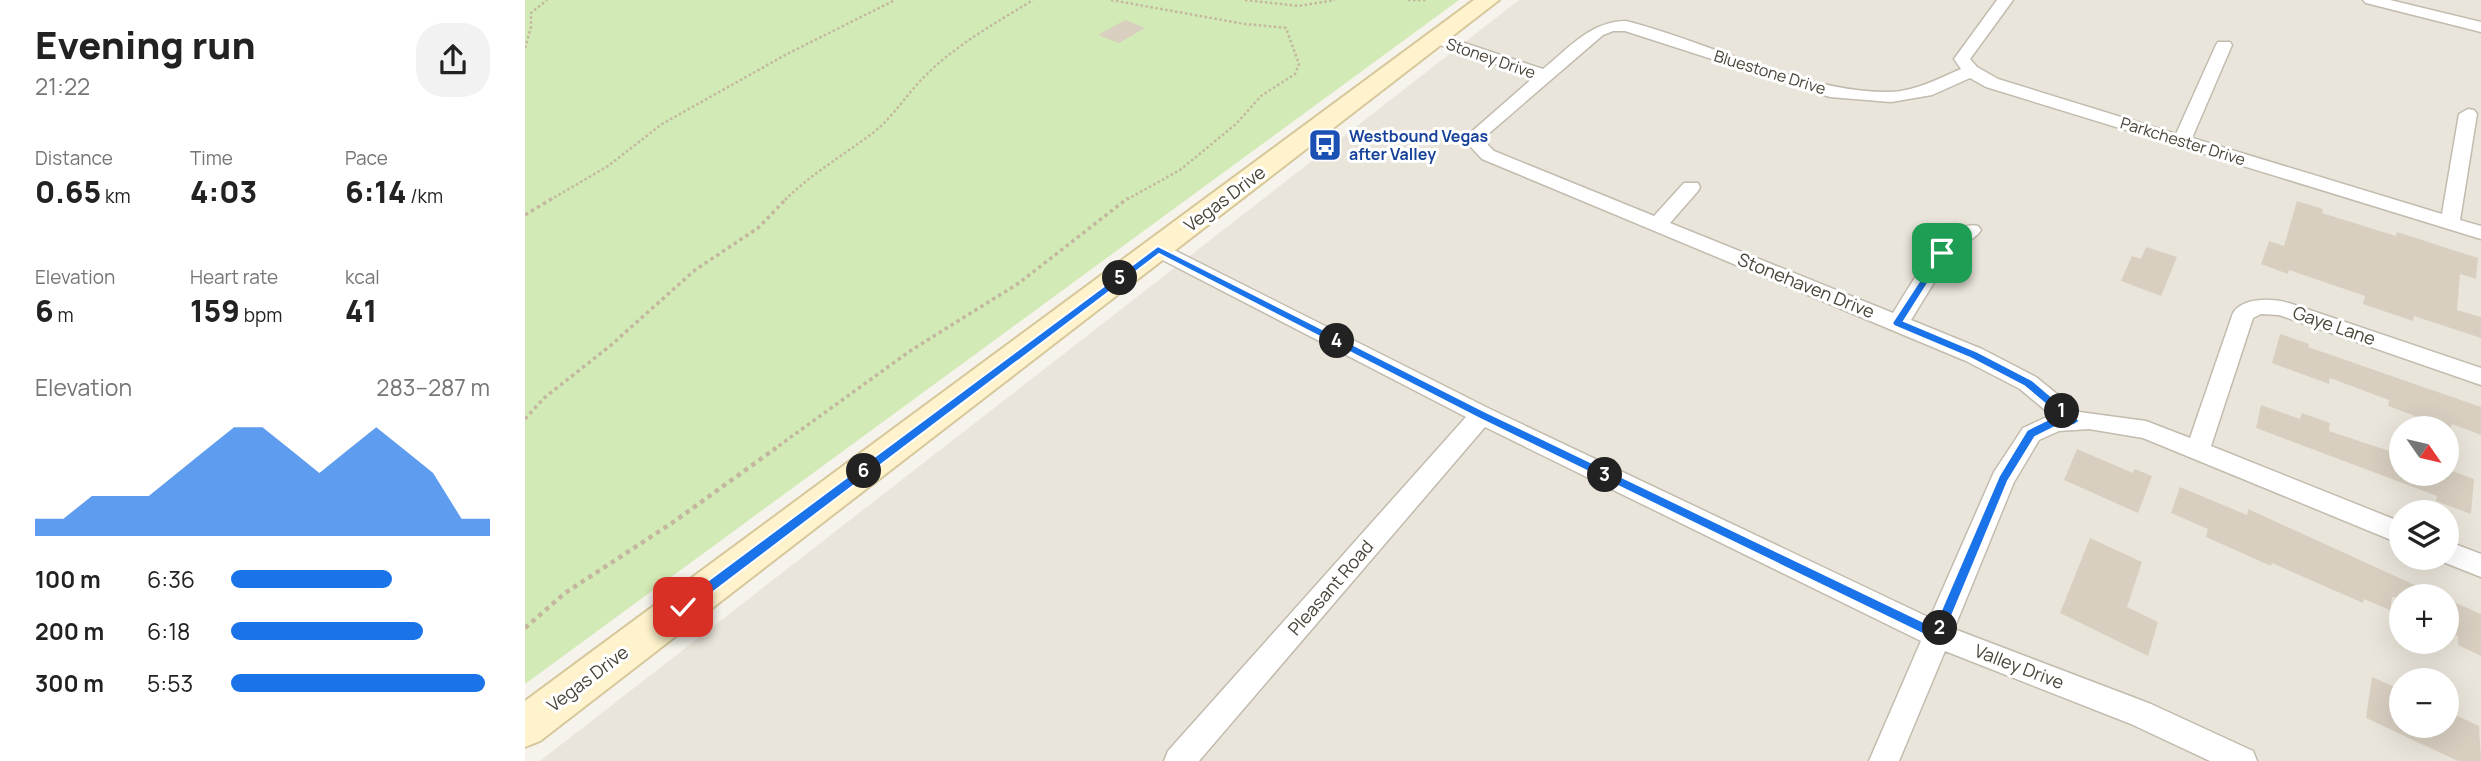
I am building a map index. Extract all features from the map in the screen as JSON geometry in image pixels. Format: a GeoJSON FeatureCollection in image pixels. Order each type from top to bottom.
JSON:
{"type":"FeatureCollection","features":[{"type":"Feature","properties":{"kind":"main road","name":"Vegas Drive"},"geometry":{"type":"LineString","coordinates":[[525,727],[1488,0]]}},
{"type":"Feature","properties":{"kind":"street"},"geometry":{"type":"LineString","coordinates":[[1971,71],[1962,60],[2005,0]]}},
{"type":"Feature","properties":{"kind":"street"},"geometry":{"type":"LineString","coordinates":[[2371,0],[2481,27]]}},
{"type":"Feature","properties":{"kind":"street","name":"Bluestone Drive"},"geometry":{"type":"LineString","coordinates":[[1552,71],[1597,32],[1611,26],[1626,26],[1830,92],[1891,97],[1926,91],[1971,71]]}},
{"type":"Feature","properties":{"kind":"street","name":"Stoney Drive"},"geometry":{"type":"LineString","coordinates":[[1443,34],[1552,71]]}},
{"type":"Feature","properties":{"kind":"street"},"geometry":{"type":"LineString","coordinates":[[2182,141],[2224,45]]}},
{"type":"Feature","properties":{"kind":"street","name":"Stonehaven Drive"},"geometry":{"type":"LineString","coordinates":[[1552,71],[1478,134],[1479,146],[1488,155],[1974,355],[2028,383],[2074,421]]}},
{"type":"Feature","properties":{"kind":"street","name":"Parkchester Drive"},"geometry":{"type":"LineString","coordinates":[[1971,71],[1992,83],[2481,233]]}},
{"type":"Feature","properties":{"kind":"street"},"geometry":{"type":"LineString","coordinates":[[2450,223],[2468,114]]}},
{"type":"Feature","properties":{"kind":"street"},"geometry":{"type":"LineString","coordinates":[[1657,225],[1691,187]]}},
{"type":"Feature","properties":{"kind":"street"},"geometry":{"type":"LineString","coordinates":[[1898,323],[1942,253],[1971,230]]}},
{"type":"Feature","properties":{"kind":"street","name":"Valley Drive"},"geometry":{"type":"LineString","coordinates":[[1158,249],[1482,415],[1937,635],[2141,714],[2242,761]]}},
{"type":"Feature","properties":{"kind":"street","name":"Gaye Lane"},"geometry":{"type":"LineString","coordinates":[[2197,451],[2244,313],[2259,307],[2281,308],[2481,377]]}},
{"type":"Feature","properties":{"kind":"street","name":"Pleasant Road"},"geometry":{"type":"LineString","coordinates":[[1179,761],[1482,415]]}},
{"type":"Feature","properties":{"kind":"street"},"geometry":{"type":"LineString","coordinates":[[1884,761],[2003,479],[2031,434],[2056,422],[2089,420],[2146,430],[2389,528]]}},
{"type":"Feature","properties":{"kind":"street"},"geometry":{"type":"LineString","coordinates":[[2459,557],[2481,566]]}},
{"type":"Feature","properties":{"kind":"path"},"geometry":{"type":"LineString","coordinates":[[525,48],[531,27],[531,13],[547,0]]}},
{"type":"Feature","properties":{"kind":"path"},"geometry":{"type":"LineString","coordinates":[[525,215],[608,166],[674,118],[787,54],[895,0]]}},
{"type":"Feature","properties":{"kind":"path"},"geometry":{"type":"LineString","coordinates":[[525,419],[544,398],[610,346],[695,270],[758,228],[806,179],[873,132],[895,113],[924,77],[966,42],[1033,0]]}},
{"type":"Feature","properties":{"kind":"path"},"geometry":{"type":"LineString","coordinates":[[525,628],[565,593],[672,523],[910,351],[1019,283],[1129,198],[1180,170],[1236,124],[1261,96],[1295,74],[1299,64],[1286,28],[1245,24],[1111,0]]}},
{"type":"Feature","properties":{"kind":"path"},"geometry":{"type":"LineString","coordinates":[[1245,0],[1299,6],[1335,0]]}},
{"type":"Feature","properties":{"kind":"path"},"geometry":{"type":"LineString","coordinates":[[1408,0],[1426,0]]}},
{"type":"Feature","properties":{"kind":"shaded area"},"geometry":{"type":"Polygon","coordinates":[[[1519,0],[2481,0],[2481,761],[540,761],[1519,0]]]}},
{"type":"Feature","properties":{"kind":"green space"},"geometry":{"type":"Polygon","coordinates":[[[525,0],[1459,0],[525,684],[525,0]]]}},
{"type":"Feature","properties":{"kind":"building"},"geometry":{"type":"Polygon","coordinates":[[[1125,20],[1145,28],[1119,43],[1098,35],[1125,20]]]}},
{"type":"Feature","properties":{"kind":"building"},"geometry":{"type":"Polygon","coordinates":[[[2297,201],[2323,209],[2322,213],[2396,236],[2397,232],[2478,258],[2476,279],[2460,274],[2457,310],[2481,317],[2481,338],[2414,316],[2413,321],[2363,304],[2365,296],[2289,270],[2288,274],[2261,264],[2269,241],[2284,246],[2297,201]]]}},
{"type":"Feature","properties":{"kind":"building"},"geometry":{"type":"Polygon","coordinates":[[[2146,247],[2177,257],[2161,296],[2121,281],[2132,256],[2141,259],[2146,247]]]}},
{"type":"Feature","properties":{"kind":"building"},"geometry":{"type":"Polygon","coordinates":[[[2280,334],[2309,344],[2308,347],[2481,407],[2481,435],[2459,427],[2459,416],[2415,416],[2388,406],[2389,400],[2330,378],[2329,384],[2272,363],[2280,334]]]}},
{"type":"Feature","properties":{"kind":"building"},"geometry":{"type":"Polygon","coordinates":[[[2261,405],[2300,419],[2302,413],[2330,423],[2329,431],[2389,451],[2389,478],[2256,428],[2261,405]]]}},
{"type":"Feature","properties":{"kind":"building"},"geometry":{"type":"Polygon","coordinates":[[[2077,449],[2133,473],[2135,469],[2152,476],[2138,513],[2064,480],[2077,449]]]}},
{"type":"Feature","properties":{"kind":"building"},"geometry":{"type":"Polygon","coordinates":[[[2459,473],[2474,479],[2471,514],[2459,510],[2459,500],[2436,500],[2437,496],[2410,486],[2459,486],[2459,473]]]}},
{"type":"Feature","properties":{"kind":"building"},"geometry":{"type":"Polygon","coordinates":[[[2180,487],[2247,515],[2248,509],[2412,584],[2389,584],[2389,610],[2364,599],[2363,603],[2206,537],[2208,529],[2171,513],[2180,487]]]}},
{"type":"Feature","properties":{"kind":"building"},"geometry":{"type":"Polygon","coordinates":[[[2090,538],[2142,562],[2127,607],[2158,622],[2148,656],[2060,613],[2090,538]]]}},
{"type":"Feature","properties":{"kind":"building"},"geometry":{"type":"Polygon","coordinates":[[[2459,604],[2481,614],[2481,656],[2459,645],[2459,604]]]}},
{"type":"Feature","properties":{"kind":"building"},"geometry":{"type":"Polygon","coordinates":[[[2372,677],[2389,685],[2389,729],[2366,718],[2372,677]]]}},
{"type":"Feature","properties":{"kind":"building"},"geometry":{"type":"Polygon","coordinates":[[[2459,717],[2479,726],[2481,761],[2458,761],[2409,738],[2459,738],[2459,717]]]}},
{"type":"Feature","properties":{"kind":"place","name":"Westbound Vegas after Valley"},"geometry":{"type":"Point","coordinates":[1325,145]}},
{"type":"Feature","properties":{"kind":"route"},"geometry":{"type":"LineString","coordinates":[[683,607],[1158,249],[1482,415],[1937,635],[2003,479],[2031,434],[2056,422],[2074,421],[2028,383],[1974,355],[1898,323],[1942,253]]}}]}
